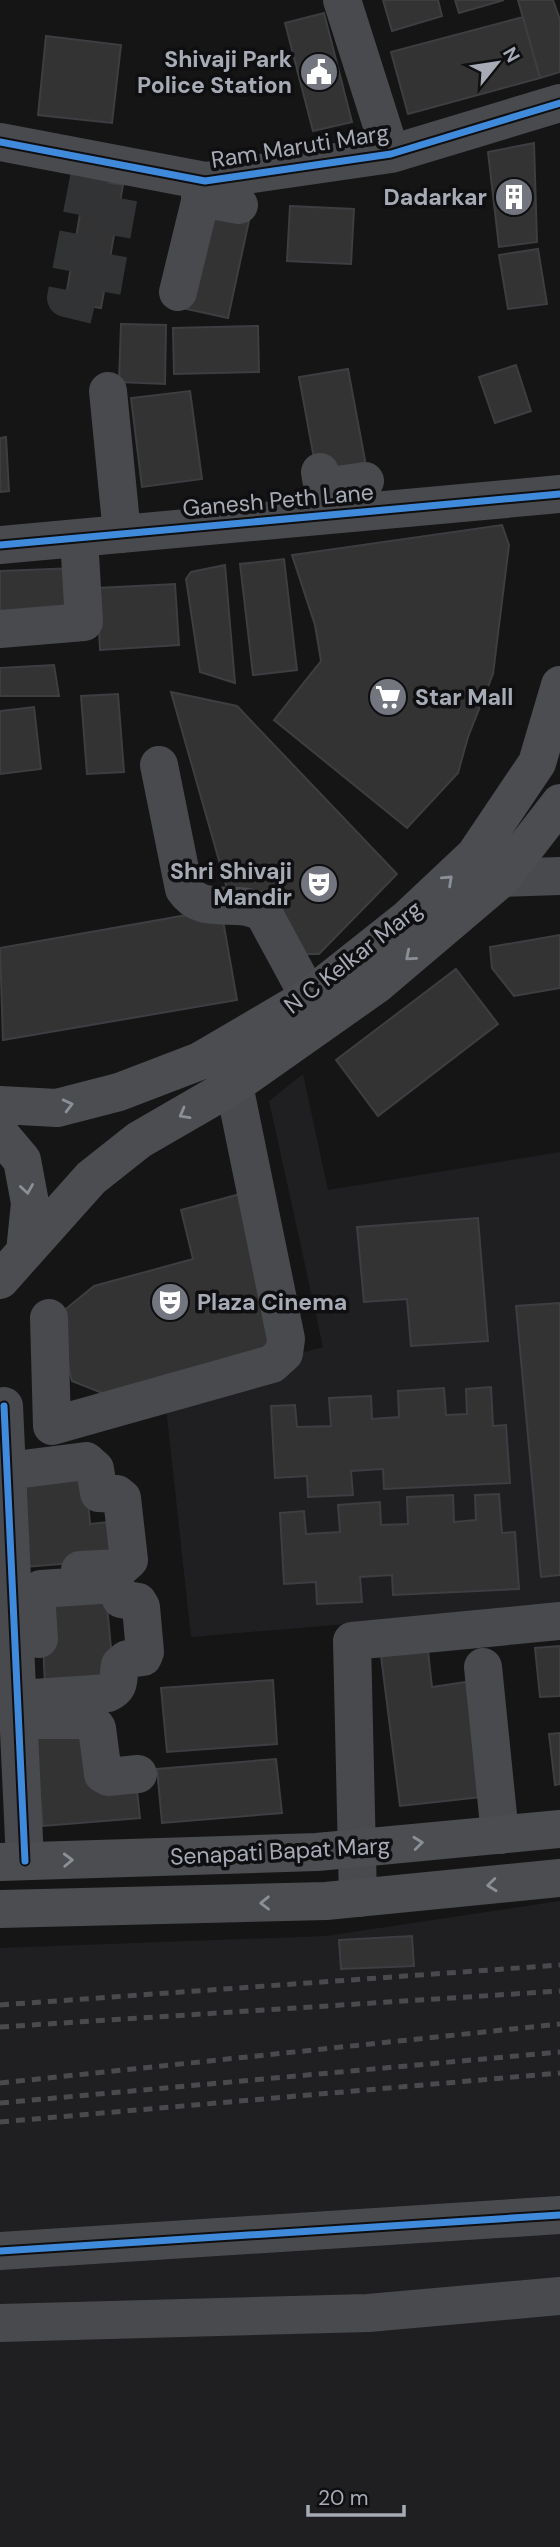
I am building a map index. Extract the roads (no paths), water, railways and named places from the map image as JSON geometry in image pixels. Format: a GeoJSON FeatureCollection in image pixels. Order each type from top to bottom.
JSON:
{"type":"FeatureCollection","features":[{"type":"Feature","properties":{"kind":"main road","name":"N C Kelkar Marg"},"geometry":{"type":"LineString","coordinates":[[0,1105],[57,1108],[119,1092],[200,1061],[309,997],[406,920],[475,855],[537,763],[560,685]]}},
{"type":"Feature","properties":{"kind":"main road","name":"N C Kelkar Marg"},"geometry":{"type":"LineString","coordinates":[[0,1280],[91,1178],[139,1140],[234,1085],[376,985],[502,878],[560,803]]}},
{"type":"Feature","properties":{"kind":"main road"},"geometry":{"type":"LineString","coordinates":[[0,1134],[22,1160],[30,1203],[25,1252]]}},
{"type":"Feature","properties":{"kind":"main road","name":"Senapati Bapat Marg"},"geometry":{"type":"LineString","coordinates":[[13,1861],[358,1849],[560,1829]]}},
{"type":"Feature","properties":{"kind":"main road"},"geometry":{"type":"LineString","coordinates":[[0,1909],[358,1898],[560,1878]]}},
{"type":"Feature","properties":{"kind":"street","name":"Ram Maruti Marg"},"geometry":{"type":"LineString","coordinates":[[342,0],[391,154]]}},
{"type":"Feature","properties":{"kind":"street","name":"Ram Maruti Marg"},"geometry":{"type":"LineString","coordinates":[[0,142],[107,172],[202,189],[391,154],[560,103]]}},
{"type":"Feature","properties":{"kind":"street"},"geometry":{"type":"LineString","coordinates":[[178,292],[202,189],[239,205]]}},
{"type":"Feature","properties":{"kind":"street"},"geometry":{"type":"LineString","coordinates":[[108,391],[122,534]]}},
{"type":"Feature","properties":{"kind":"street","name":"Ganesh Peth Lane"},"geometry":{"type":"LineString","coordinates":[[0,545],[122,534],[341,496],[560,494]]}},
{"type":"Feature","properties":{"kind":"street"},"geometry":{"type":"LineString","coordinates":[[0,629],[84,622],[86,618],[79,538]]}},
{"type":"Feature","properties":{"kind":"street"},"geometry":{"type":"LineString","coordinates":[[0,652],[56,652]]}},
{"type":"Feature","properties":{"kind":"street"},"geometry":{"type":"LineString","coordinates":[[159,765],[184,889],[191,900],[202,905],[252,905],[264,914],[309,997]]}},
{"type":"Feature","properties":{"kind":"street"},"geometry":{"type":"LineString","coordinates":[[502,878],[560,876]]}},
{"type":"Feature","properties":{"kind":"street"},"geometry":{"type":"LineString","coordinates":[[5,1438],[272,1364],[284,1353],[286,1339],[234,1085]]}},
{"type":"Feature","properties":{"kind":"street"},"geometry":{"type":"LineString","coordinates":[[49,1318],[52,1426]]}},
{"type":"Feature","properties":{"kind":"street"},"geometry":{"type":"LineString","coordinates":[[5,1438],[86,1461],[95,1469],[99,1493],[117,1494],[122,1498],[129,1560],[125,1565],[120,1568],[37,1573]]}},
{"type":"Feature","properties":{"kind":"street"},"geometry":{"type":"LineString","coordinates":[[5,1438],[8,1656],[27,1706],[11,1758],[13,1861]]}},
{"type":"Feature","properties":{"kind":"street"},"geometry":{"type":"LineString","coordinates":[[358,1898],[352,1642],[560,1621]]}},
{"type":"Feature","properties":{"kind":"street"},"geometry":{"type":"LineString","coordinates":[[483,1667],[500,1835]]}},
{"type":"Feature","properties":{"kind":"street"},"geometry":{"type":"LineString","coordinates":[[27,1706],[90,1720],[97,1728],[103,1774],[108,1777],[138,1774]]}},
{"type":"Feature","properties":{"kind":"street"},"geometry":{"type":"LineString","coordinates":[[0,2251],[560,2215]]}},
{"type":"Feature","properties":{"kind":"street"},"geometry":{"type":"LineString","coordinates":[[0,2323],[368,2313],[560,2296]]}},
{"type":"Feature","properties":{"kind":"tunnel"},"geometry":{"type":"LineString","coordinates":[[89,178],[66,298],[99,306],[121,183]]}},
{"type":"Feature","properties":{"kind":"railway"},"geometry":{"type":"LineString","coordinates":[[0,2005],[560,1965]]}},
{"type":"Feature","properties":{"kind":"railway"},"geometry":{"type":"LineString","coordinates":[[0,2027],[560,1991]]}},
{"type":"Feature","properties":{"kind":"railway"},"geometry":{"type":"LineString","coordinates":[[0,2083],[560,2024]]}},
{"type":"Feature","properties":{"kind":"railway"},"geometry":{"type":"LineString","coordinates":[[0,2103],[560,2052]]}},
{"type":"Feature","properties":{"kind":"railway"},"geometry":{"type":"LineString","coordinates":[[0,2122],[560,2073]]}},
{"type":"Feature","properties":{"kind":"place","name":"Shivaji Park Police Station"},"geometry":{"type":"Point","coordinates":[319,72]}},
{"type":"Feature","properties":{"kind":"place","name":"Dadarkar"},"geometry":{"type":"Point","coordinates":[514,197]}},
{"type":"Feature","properties":{"kind":"place","name":"Star Mall"},"geometry":{"type":"Point","coordinates":[388,697]}},
{"type":"Feature","properties":{"kind":"place","name":"Shri Shivaji Mandir"},"geometry":{"type":"Point","coordinates":[319,884]}},
{"type":"Feature","properties":{"kind":"place","name":"Plaza Cinema"},"geometry":{"type":"Point","coordinates":[170,1302]}}]}
